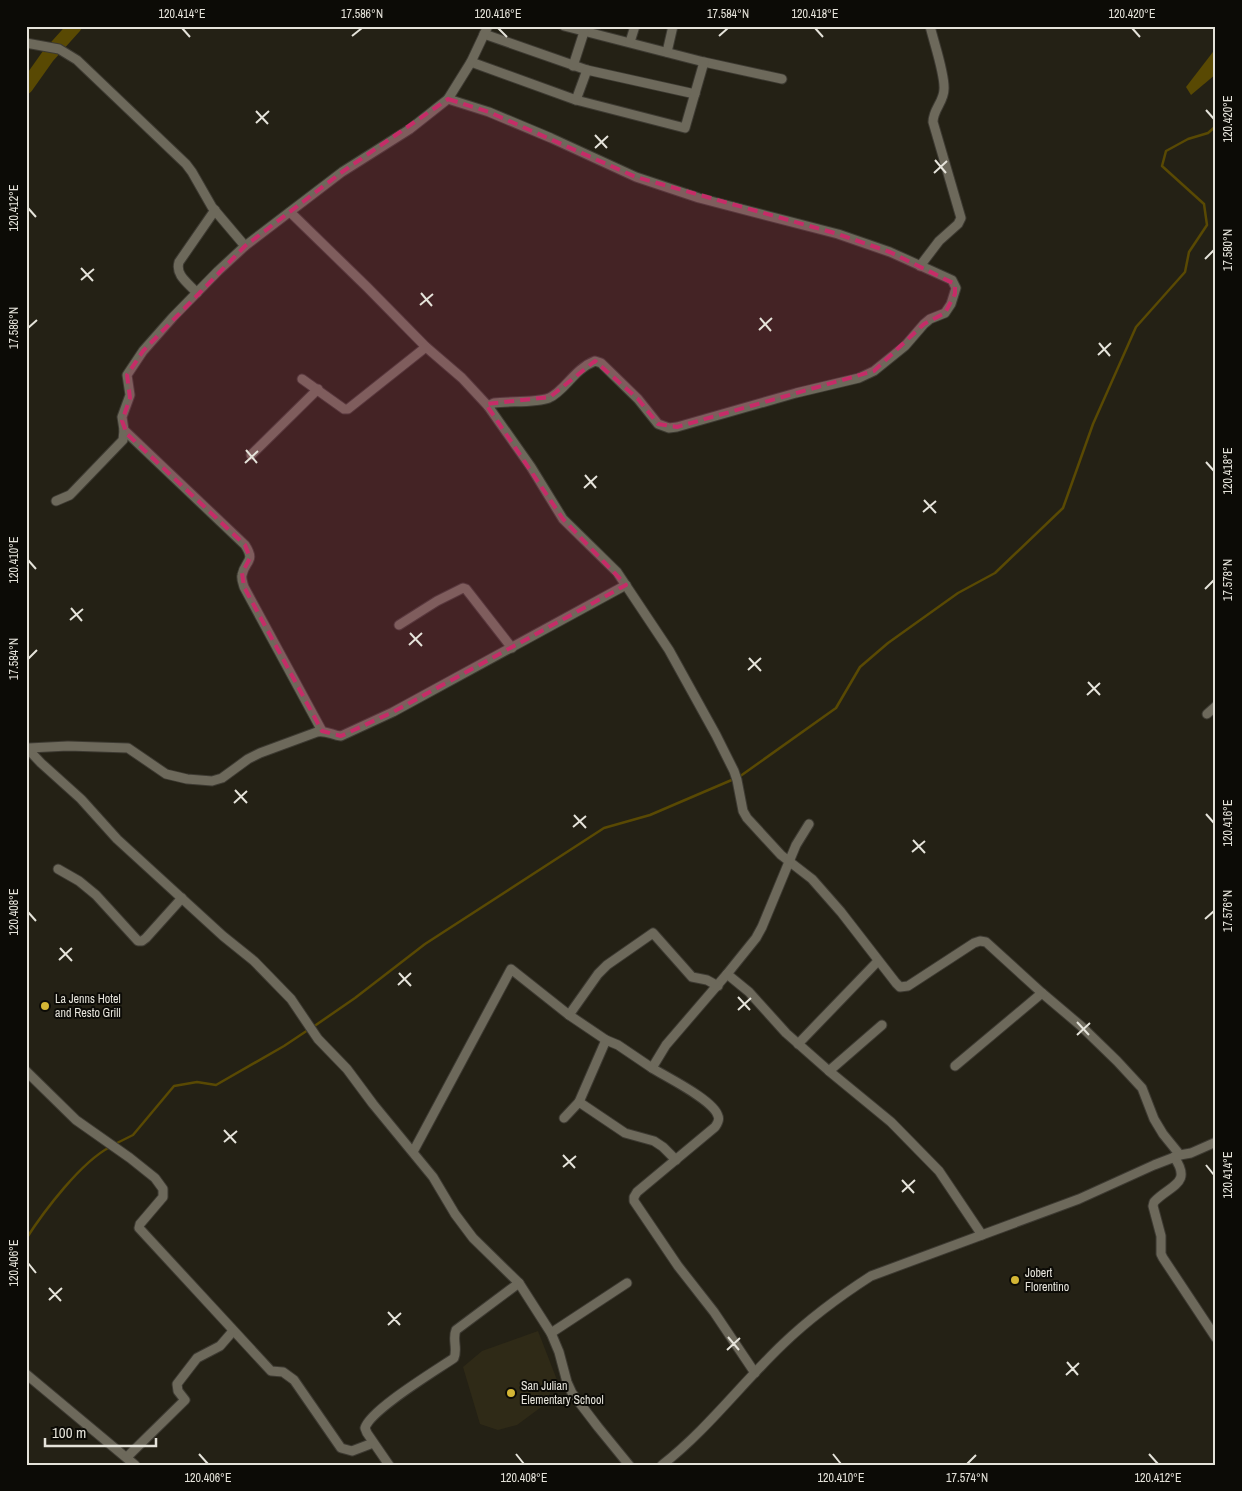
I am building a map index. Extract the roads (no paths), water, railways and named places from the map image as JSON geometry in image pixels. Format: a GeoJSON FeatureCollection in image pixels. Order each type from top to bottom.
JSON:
{"type":"FeatureCollection","features":[{"type":"Feature","properties":{"kind":"street"},"geometry":{"type":"LineString","coordinates":[[564,26],[704,62],[782,79]]}},
{"type":"Feature","properties":{"kind":"street"},"geometry":{"type":"LineString","coordinates":[[630,42],[635,26]]}},
{"type":"Feature","properties":{"kind":"street"},"geometry":{"type":"LineString","coordinates":[[667,52],[672,26]]}},
{"type":"Feature","properties":{"kind":"street"},"geometry":{"type":"LineString","coordinates":[[920,266],[939,242],[958,224],[961,218],[933,122],[934,111],[940,103],[944,91],[944,81],[930,26]]}},
{"type":"Feature","properties":{"kind":"street"},"geometry":{"type":"LineString","coordinates":[[56,501],[70,495],[122,440],[124,430],[122,417],[130,395],[127,379],[128,371],[143,350],[245,246],[342,172],[410,129],[448,99],[471,62],[486,30],[573,66],[695,94]]}},
{"type":"Feature","properties":{"kind":"street"},"geometry":{"type":"LineString","coordinates":[[573,66],[584,32]]}},
{"type":"Feature","properties":{"kind":"street"},"geometry":{"type":"LineString","coordinates":[[26,43],[60,49],[77,60],[186,164],[215,210],[245,246]]}},
{"type":"Feature","properties":{"kind":"street"},"geometry":{"type":"LineString","coordinates":[[471,62],[576,100],[685,128],[704,62]]}},
{"type":"Feature","properties":{"kind":"street"},"geometry":{"type":"LineString","coordinates":[[576,100],[587,70]]}},
{"type":"Feature","properties":{"kind":"street"},"geometry":{"type":"LineString","coordinates":[[448,99],[489,112],[636,177],[699,198],[838,234],[890,252],[952,280],[955,284],[955,294],[945,313],[930,319],[905,346],[874,372],[859,378],[796,393],[677,427],[669,428],[658,424],[638,399],[601,363],[595,361],[582,367],[550,397],[540,400],[494,403],[488,406]]}},
{"type":"Feature","properties":{"kind":"street"},"geometry":{"type":"LineString","coordinates":[[197,293],[178,272],[177,267],[215,210]]}},
{"type":"Feature","properties":{"kind":"street"},"geometry":{"type":"LineString","coordinates":[[290,212],[426,347],[462,378],[488,406],[531,467],[563,519],[618,572],[669,650],[736,776],[743,811],[747,818],[781,854],[812,879],[842,912],[896,983],[900,987],[904,987],[974,942],[980,940],[986,942],[1081,1026],[1142,1088],[1154,1119],[1177,1156],[1181,1167],[1182,1176],[1177,1183],[1154,1202],[1153,1206],[1161,1236],[1161,1254],[1216,1338]]}},
{"type":"Feature","properties":{"kind":"street"},"geometry":{"type":"LineString","coordinates":[[302,379],[344,409],[348,409],[426,347]]}},
{"type":"Feature","properties":{"kind":"street"},"geometry":{"type":"LineString","coordinates":[[251,455],[318,389]]}},
{"type":"Feature","properties":{"kind":"street"},"geometry":{"type":"LineString","coordinates":[[124,430],[245,545],[250,552],[250,558],[242,573],[244,587],[322,730]]}},
{"type":"Feature","properties":{"kind":"street"},"geometry":{"type":"LineString","coordinates":[[27,748],[68,746],[128,748],[166,774],[188,779],[212,781],[222,778],[248,759],[260,753],[322,730],[341,736],[394,712],[626,585]]}},
{"type":"Feature","properties":{"kind":"street"},"geometry":{"type":"LineString","coordinates":[[400,626],[436,601],[463,588],[466,589],[512,648]]}},
{"type":"Feature","properties":{"kind":"street"},"geometry":{"type":"LineString","coordinates":[[1207,714],[1216,706]]}},
{"type":"Feature","properties":{"kind":"street"},"geometry":{"type":"LineString","coordinates":[[27,748],[117,838],[254,961],[291,999],[318,1038],[348,1069],[373,1104],[433,1177],[455,1214],[473,1238],[519,1283],[551,1333],[572,1393],[629,1465]]}},
{"type":"Feature","properties":{"kind":"street"},"geometry":{"type":"LineString","coordinates":[[652,1068],[666,1045],[718,986],[759,932],[796,845],[808,824]]}},
{"type":"Feature","properties":{"kind":"street"},"geometry":{"type":"LineString","coordinates":[[58,869],[79,881],[96,895],[138,941],[146,938],[182,898]]}},
{"type":"Feature","properties":{"kind":"street"},"geometry":{"type":"LineString","coordinates":[[569,1016],[598,974],[607,965],[653,934],[692,978],[707,980],[718,986]]}},
{"type":"Feature","properties":{"kind":"street"},"geometry":{"type":"LineString","coordinates":[[798,1044],[878,961]]}},
{"type":"Feature","properties":{"kind":"street"},"geometry":{"type":"LineString","coordinates":[[412,1152],[511,969],[569,1016],[688,1089],[714,1109],[718,1116],[718,1122],[715,1127],[637,1192],[634,1201],[678,1266],[714,1312],[755,1373]]}},
{"type":"Feature","properties":{"kind":"street"},"geometry":{"type":"LineString","coordinates":[[727,974],[748,992],[798,1044],[891,1122],[939,1171],[982,1235]]}},
{"type":"Feature","properties":{"kind":"street"},"geometry":{"type":"LineString","coordinates":[[954,1066],[1042,993]]}},
{"type":"Feature","properties":{"kind":"street"},"geometry":{"type":"LineString","coordinates":[[829,1071],[882,1025]]}},
{"type":"Feature","properties":{"kind":"street"},"geometry":{"type":"LineString","coordinates":[[564,1118],[580,1102],[606,1040]]}},
{"type":"Feature","properties":{"kind":"street"},"geometry":{"type":"LineString","coordinates":[[26,1071],[76,1120],[155,1178],[163,1189],[163,1197],[140,1224],[139,1228],[207,1300],[270,1371],[283,1372],[294,1380],[341,1448],[352,1451],[373,1443]]}},
{"type":"Feature","properties":{"kind":"street"},"geometry":{"type":"LineString","coordinates":[[580,1102],[625,1133],[654,1140],[663,1146],[676,1160]]}},
{"type":"Feature","properties":{"kind":"street"},"geometry":{"type":"LineString","coordinates":[[662,1465],[695,1437],[784,1343],[815,1316],[871,1276],[1079,1199],[1177,1156],[1191,1154],[1216,1142]]}},
{"type":"Feature","properties":{"kind":"street"},"geometry":{"type":"LineString","coordinates":[[389,1465],[373,1443],[365,1428],[366,1423],[380,1410],[454,1358],[456,1354],[454,1337],[456,1330],[519,1283]]}},
{"type":"Feature","properties":{"kind":"street"},"geometry":{"type":"LineString","coordinates":[[551,1333],[627,1283]]}},
{"type":"Feature","properties":{"kind":"street"},"geometry":{"type":"LineString","coordinates":[[127,1457],[185,1400],[178,1391],[177,1384],[198,1358],[220,1346],[233,1331]]}},
{"type":"Feature","properties":{"kind":"street"},"geometry":{"type":"LineString","coordinates":[[26,1374],[136,1465]]}},
{"type":"Feature","properties":{"kind":"waterway"},"geometry":{"type":"LineString","coordinates":[[26,87],[48,56],[75,26]]}},
{"type":"Feature","properties":{"kind":"waterway"},"geometry":{"type":"LineString","coordinates":[[739,777],[836,708],[860,667],[888,643],[958,593],[995,573],[1063,508],[1093,424],[1136,327],[1185,272],[1189,252],[1207,225],[1204,204],[1162,166],[1166,151],[1188,139],[1208,133],[1216,126]]}},
{"type":"Feature","properties":{"kind":"waterway"},"geometry":{"type":"LineString","coordinates":[[313,1027],[355,998],[425,944],[604,828],[650,815],[734,779]]}},
{"type":"Feature","properties":{"kind":"waterway"},"geometry":{"type":"LineString","coordinates":[[115,1144],[133,1135],[174,1086],[197,1082],[216,1085],[308,1030]]}},
{"type":"Feature","properties":{"kind":"waterway"},"geometry":{"type":"LineString","coordinates":[[26,1239],[75,1175],[110,1147]]}},
{"type":"Feature","properties":{"kind":"place","name":"La Jenns Hotel and Resto Grill"},"geometry":{"type":"Point","coordinates":[45,1006]}},
{"type":"Feature","properties":{"kind":"place","name":"Jobert Florentino"},"geometry":{"type":"Point","coordinates":[1015,1280]}},
{"type":"Feature","properties":{"kind":"place","name":"San Julian Elementary School"},"geometry":{"type":"Point","coordinates":[511,1393]}}]}
